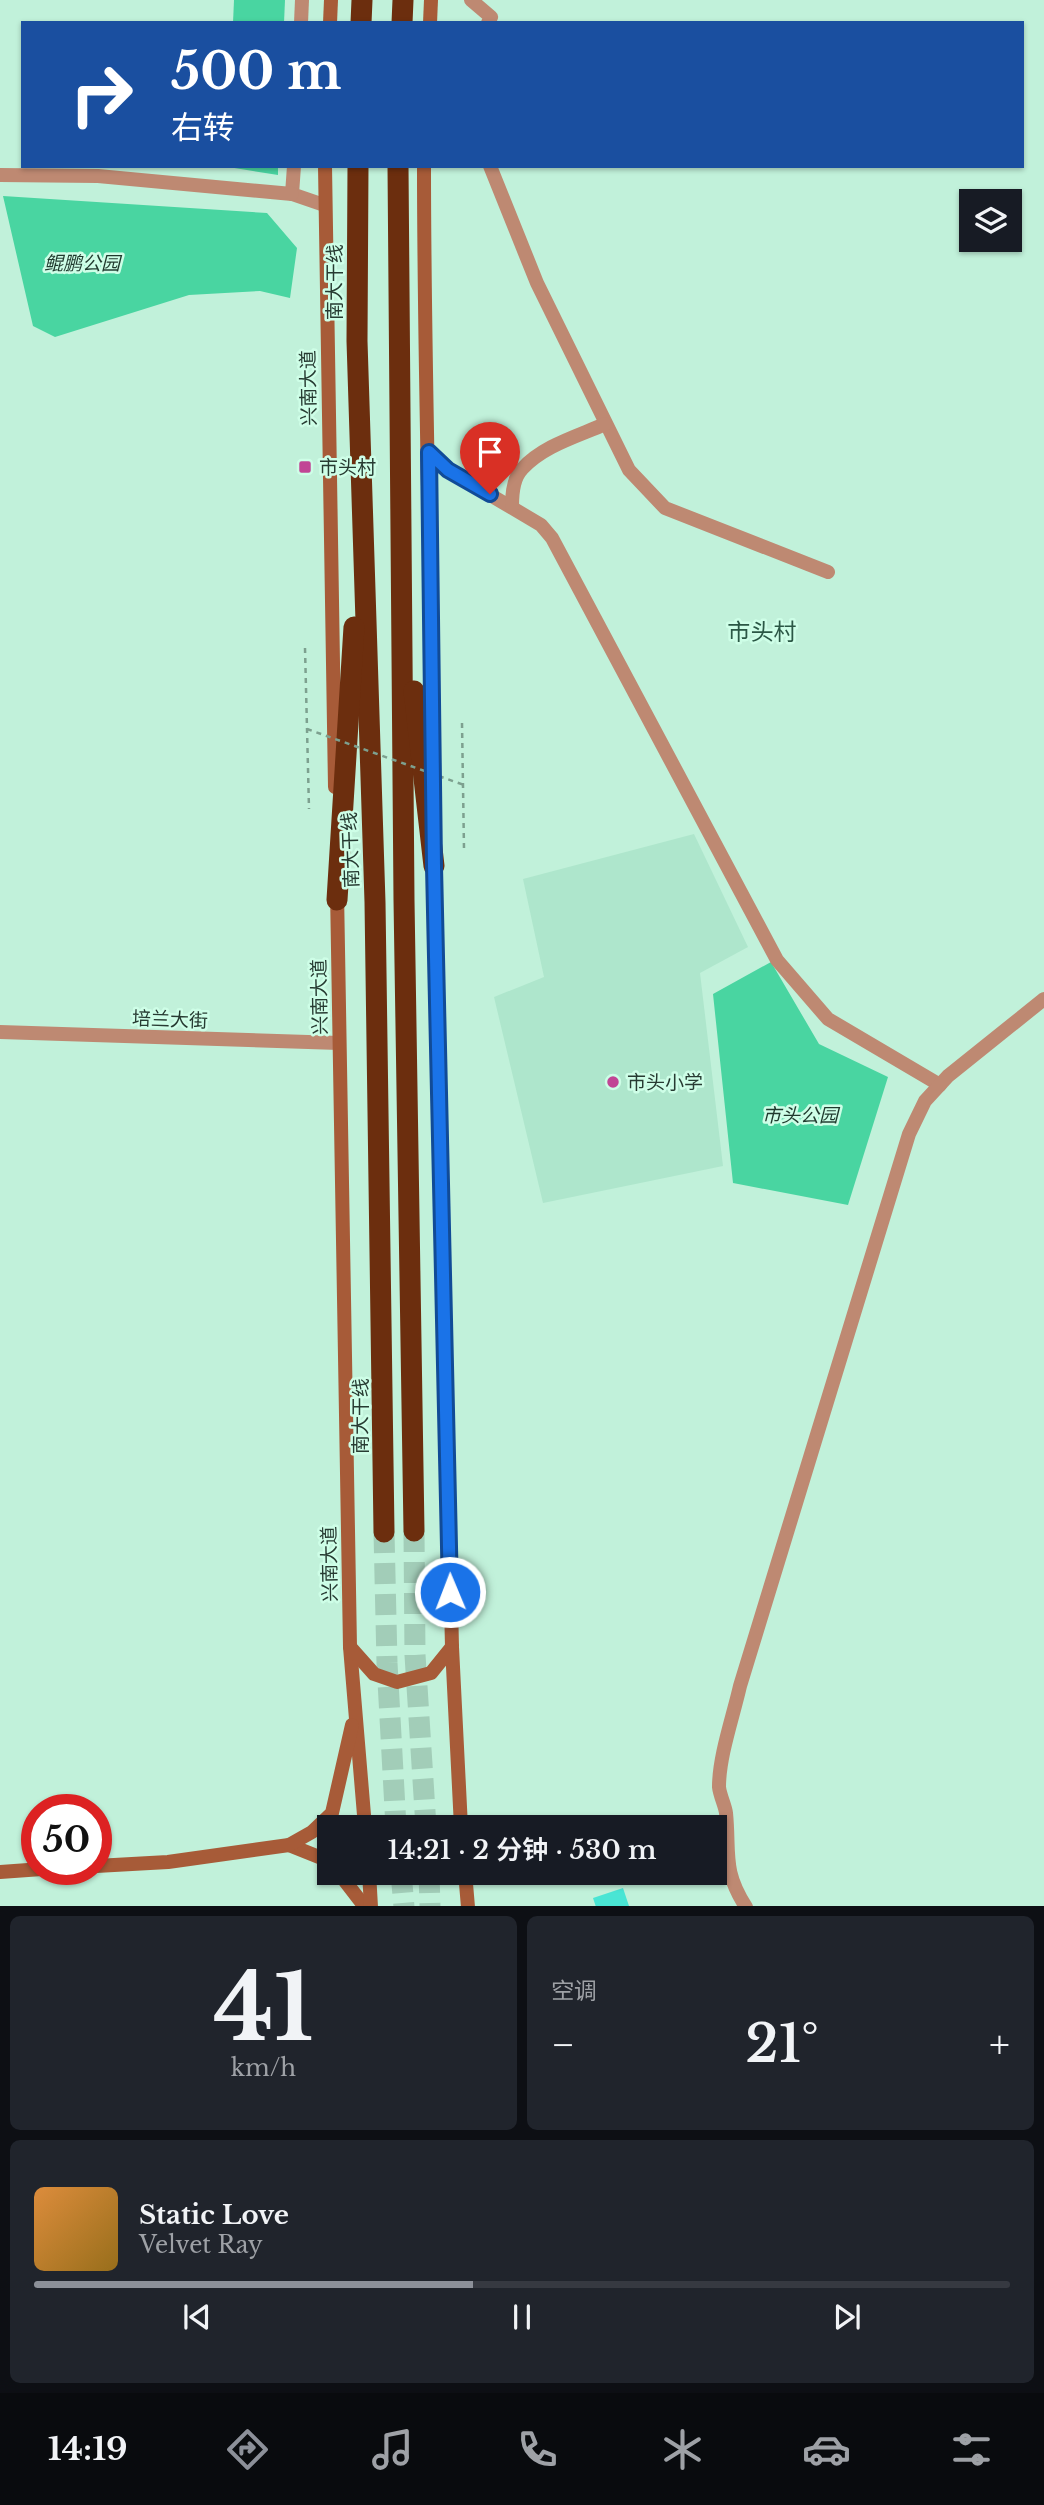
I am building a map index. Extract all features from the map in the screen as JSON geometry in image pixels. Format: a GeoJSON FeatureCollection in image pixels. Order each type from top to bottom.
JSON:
{"type":"FeatureCollection","features":[{"type":"Feature","properties":{"kind":"highway"},"geometry":{"type":"LineString","coordinates":[[361,21],[362,0]]}},
{"type":"Feature","properties":{"kind":"highway"},"geometry":{"type":"LineString","coordinates":[[402,21],[404,0]]}},
{"type":"Feature","properties":{"kind":"highway","name":"南大干线"},"geometry":{"type":"LineString","coordinates":[[358,168],[357,341],[374,902],[384,1532]]}},
{"type":"Feature","properties":{"kind":"highway"},"geometry":{"type":"LineString","coordinates":[[398,168],[404,914],[414,1531]]}},
{"type":"Feature","properties":{"kind":"highway"},"geometry":{"type":"LineString","coordinates":[[337,900],[362,495]]}},
{"type":"Feature","properties":{"kind":"highway"},"geometry":{"type":"LineString","coordinates":[[401,580],[434,866]]}},
{"type":"Feature","properties":{"kind":"main road"},"geometry":{"type":"LineString","coordinates":[[330,21],[331,0]]}},
{"type":"Feature","properties":{"kind":"main road"},"geometry":{"type":"LineString","coordinates":[[430,21],[431,0]]}},
{"type":"Feature","properties":{"kind":"main road","name":"兴南大道"},"geometry":{"type":"LineString","coordinates":[[325,168],[349,1647],[364,1815]]}},
{"type":"Feature","properties":{"kind":"main road"},"geometry":{"type":"LineString","coordinates":[[424,168],[424,341],[429,452],[434,866],[452,1647],[460,1815]]}},
{"type":"Feature","properties":{"kind":"main road"},"geometry":{"type":"LineString","coordinates":[[349,1647],[374,1674],[397,1682],[431,1673],[452,1647]]}},
{"type":"Feature","properties":{"kind":"main road"},"geometry":{"type":"LineString","coordinates":[[112,1865],[168,1861],[289,1845],[313,1832],[332,1813],[355,1712]]}},
{"type":"Feature","properties":{"kind":"main road"},"geometry":{"type":"LineString","coordinates":[[289,1845],[317,1856]]}},
{"type":"Feature","properties":{"kind":"main road"},"geometry":{"type":"LineString","coordinates":[[0,1871],[21,1870]]}},
{"type":"Feature","properties":{"kind":"main road"},"geometry":{"type":"LineString","coordinates":[[348,1885],[365,1906]]}},
{"type":"Feature","properties":{"kind":"main road"},"geometry":{"type":"LineString","coordinates":[[370,1885],[371,1906]]}},
{"type":"Feature","properties":{"kind":"main road"},"geometry":{"type":"LineString","coordinates":[[466,1885],[468,1906]]}},
{"type":"Feature","properties":{"kind":"street"},"geometry":{"type":"LineString","coordinates":[[301,21],[302,0]]}},
{"type":"Feature","properties":{"kind":"street"},"geometry":{"type":"LineString","coordinates":[[471,0],[491,17],[489,21]]}},
{"type":"Feature","properties":{"kind":"street"},"geometry":{"type":"LineString","coordinates":[[292,194],[294,168]]}},
{"type":"Feature","properties":{"kind":"street"},"geometry":{"type":"LineString","coordinates":[[491,168],[537,284],[629,470],[665,508],[828,572]]}},
{"type":"Feature","properties":{"kind":"street"},"geometry":{"type":"LineString","coordinates":[[0,175],[99,176],[292,194],[324,205]]}},
{"type":"Feature","properties":{"kind":"street"},"geometry":{"type":"LineString","coordinates":[[512,506],[512,491],[520,470],[542,452],[606,424]]}},
{"type":"Feature","properties":{"kind":"street"},"geometry":{"type":"LineString","coordinates":[[429,452],[448,470],[541,525],[552,538],[778,960],[828,1019],[940,1085]]}},
{"type":"Feature","properties":{"kind":"street"},"geometry":{"type":"LineString","coordinates":[[746,1906],[734,1888],[726,1855],[726,1811],[719,1788],[728,1734],[740,1686],[909,1134],[925,1101],[948,1076],[1044,999]]}},
{"type":"Feature","properties":{"kind":"street","name":"培兰大街"},"geometry":{"type":"LineString","coordinates":[[0,1032],[339,1043]]}},
{"type":"Feature","properties":{"kind":"path"},"geometry":{"type":"LineString","coordinates":[[305,648],[309,809]]}},
{"type":"Feature","properties":{"kind":"path"},"geometry":{"type":"LineString","coordinates":[[462,723],[464,849]]}},
{"type":"Feature","properties":{"kind":"path"},"geometry":{"type":"LineString","coordinates":[[307,729],[464,785]]}},
{"type":"Feature","properties":{"kind":"shaded area","name":"市头小学"},"geometry":{"type":"Polygon","coordinates":[[[694,834],[748,947],[700,973],[723,1166],[543,1203],[494,997],[544,977],[523,879],[694,834]]]}},
{"type":"Feature","properties":{"kind":"green space"},"geometry":{"type":"Polygon","coordinates":[[[234,0],[285,0],[284,21],[233,21],[234,0]]]}},
{"type":"Feature","properties":{"kind":"green space"},"geometry":{"type":"Polygon","coordinates":[[[234,168],[278,168],[278,175],[234,168]]]}},
{"type":"Feature","properties":{"kind":"green space","name":"鲲鹏公园"},"geometry":{"type":"Polygon","coordinates":[[[3,196],[267,213],[297,248],[290,298],[260,291],[189,295],[55,337],[33,326],[3,196]]]}},
{"type":"Feature","properties":{"kind":"green space","name":"市头公园"},"geometry":{"type":"Polygon","coordinates":[[[771,962],[819,1044],[888,1077],[848,1205],[733,1183],[713,994],[771,962]]]}},
{"type":"Feature","properties":{"kind":"building"},"geometry":{"type":"Polygon","coordinates":[[[623,1888],[629,1906],[596,1906],[593,1898],[623,1888]]]}},
{"type":"Feature","properties":{"kind":"tunnel"},"geometry":{"type":"LineString","coordinates":[[414,1531],[415,1655],[425,1815]]}},
{"type":"Feature","properties":{"kind":"tunnel"},"geometry":{"type":"LineString","coordinates":[[384,1532],[387,1663],[395,1815]]}},
{"type":"Feature","properties":{"kind":"tunnel"},"geometry":{"type":"LineString","coordinates":[[402,1885],[404,1906]]}},
{"type":"Feature","properties":{"kind":"tunnel"},"geometry":{"type":"LineString","coordinates":[[429,1885],[430,1906]]}},
{"type":"Feature","properties":{"kind":"place","name":"市头村"},"geometry":{"type":"Point","coordinates":[305,467]}},
{"type":"Feature","properties":{"kind":"place","name":"市头小学"},"geometry":{"type":"Point","coordinates":[613,1082]}},
{"type":"Feature","properties":{"kind":"district","name":"市头村"},"geometry":{"type":"Point","coordinates":[762,632]}},
{"type":"Feature","properties":{"kind":"route"},"geometry":{"type":"LineString","coordinates":[[450,1592],[434,866],[429,452],[448,470],[490,494]]}}]}
